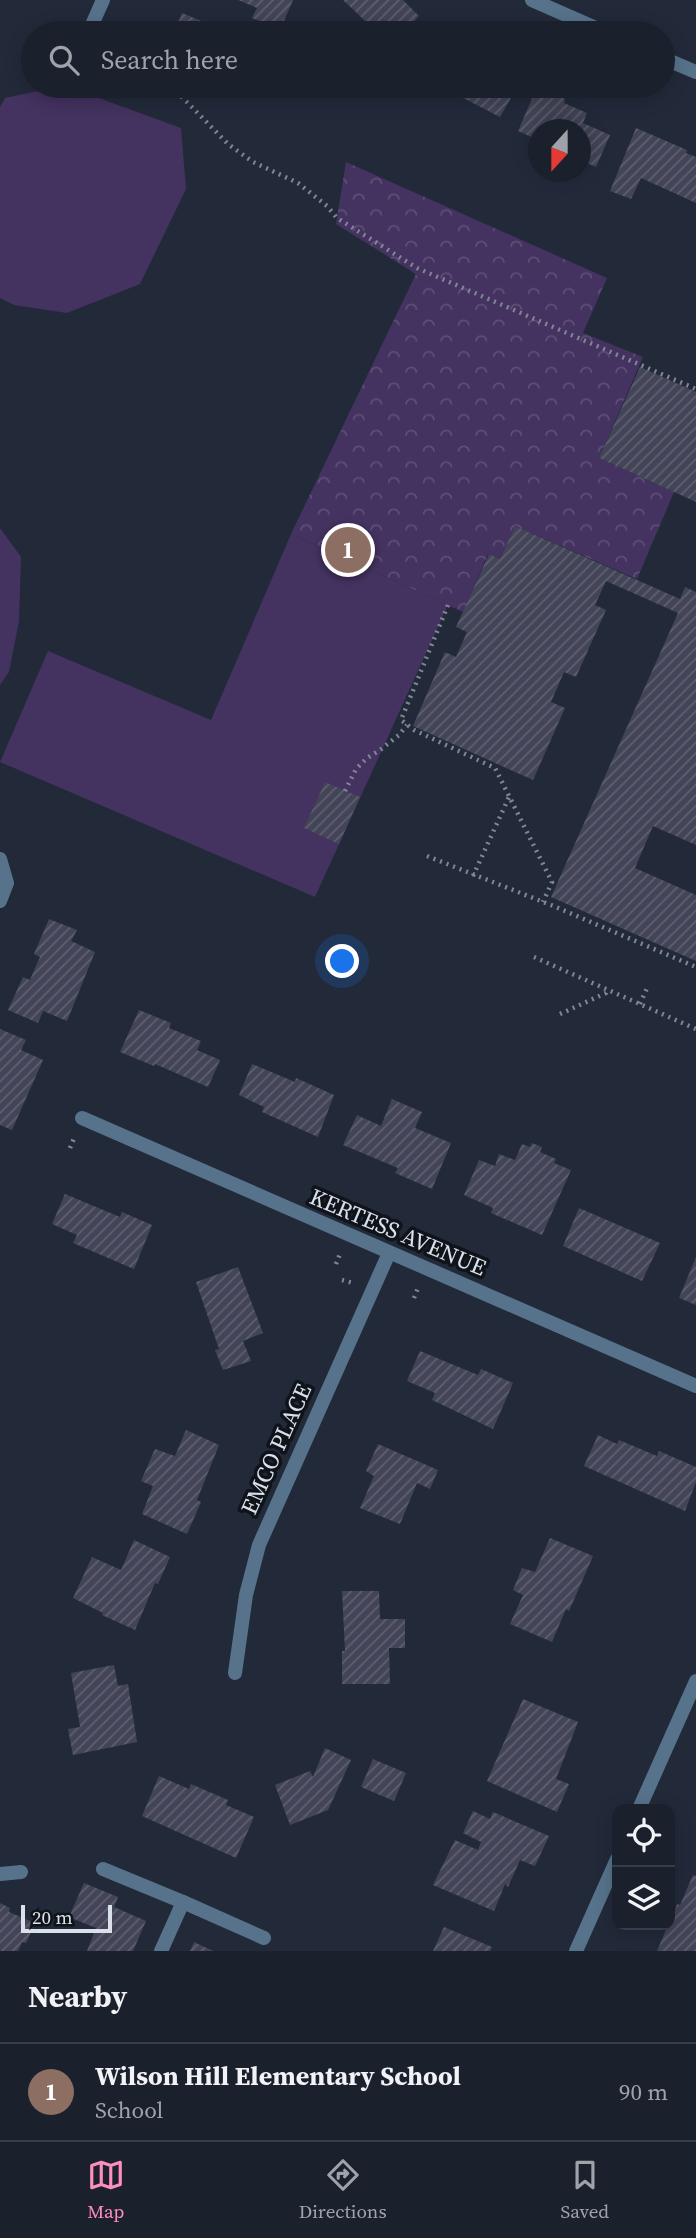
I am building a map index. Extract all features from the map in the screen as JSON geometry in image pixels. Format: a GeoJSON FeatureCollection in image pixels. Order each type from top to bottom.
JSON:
{"type":"FeatureCollection","features":[{"type":"Feature","properties":{"kind":"street"},"geometry":{"type":"LineString","coordinates":[[94,21],[103,0]]}},
{"type":"Feature","properties":{"kind":"street"},"geometry":{"type":"LineString","coordinates":[[532,0],[580,21]]}},
{"type":"Feature","properties":{"kind":"street"},"geometry":{"type":"LineString","coordinates":[[675,63],[696,72]]}},
{"type":"Feature","properties":{"kind":"street"},"geometry":{"type":"LineString","coordinates":[[0,859],[7,883],[0,901]]}},
{"type":"Feature","properties":{"kind":"street","name":"KERTESS AVENUE"},"geometry":{"type":"LineString","coordinates":[[82,1118],[696,1386]]}},
{"type":"Feature","properties":{"kind":"street","name":"EMCO PLACE"},"geometry":{"type":"LineString","coordinates":[[235,1673],[246,1595],[259,1545],[389,1253]]}},
{"type":"Feature","properties":{"kind":"street"},"geometry":{"type":"LineString","coordinates":[[641,1804],[696,1681]]}},
{"type":"Feature","properties":{"kind":"street"},"geometry":{"type":"LineString","coordinates":[[576,1951],[613,1867]]}},
{"type":"Feature","properties":{"kind":"street"},"geometry":{"type":"LineString","coordinates":[[103,1870],[264,1938]]}},
{"type":"Feature","properties":{"kind":"street"},"geometry":{"type":"LineString","coordinates":[[0,1874],[21,1872]]}},
{"type":"Feature","properties":{"kind":"street"},"geometry":{"type":"LineString","coordinates":[[161,1951],[183,1902]]}},
{"type":"Feature","properties":{"kind":"path"},"geometry":{"type":"LineString","coordinates":[[183,98],[253,162],[298,183],[327,206],[337,218],[417,268],[696,389]]}},
{"type":"Feature","properties":{"kind":"path"},"geometry":{"type":"LineString","coordinates":[[448,605],[401,720],[495,768],[552,882],[544,902]]}},
{"type":"Feature","properties":{"kind":"path"},"geometry":{"type":"LineString","coordinates":[[345,791],[356,769],[399,735],[407,725]]}},
{"type":"Feature","properties":{"kind":"path"},"geometry":{"type":"LineString","coordinates":[[473,876],[509,796]]}},
{"type":"Feature","properties":{"kind":"path"},"geometry":{"type":"LineString","coordinates":[[427,856],[544,902],[662,956],[696,967]]}},
{"type":"Feature","properties":{"kind":"path"},"geometry":{"type":"LineString","coordinates":[[534,957],[696,1028]]}},
{"type":"Feature","properties":{"kind":"path"},"geometry":{"type":"LineString","coordinates":[[640,1004],[648,986]]}},
{"type":"Feature","properties":{"kind":"path"},"geometry":{"type":"LineString","coordinates":[[560,1014],[606,993],[608,989]]}},
{"type":"Feature","properties":{"kind":"path"},"geometry":{"type":"LineString","coordinates":[[336,1264],[341,1253]]}},
{"type":"Feature","properties":{"kind":"path"},"geometry":{"type":"LineString","coordinates":[[342,1280],[354,1283]]}},
{"type":"Feature","properties":{"kind":"path"},"geometry":{"type":"LineString","coordinates":[[414,1298],[419,1287]]}},
{"type":"Feature","properties":{"kind":"green space"},"geometry":{"type":"Polygon","coordinates":[[[21,95],[21,98],[99,98],[181,128],[186,189],[140,284],[67,313],[14,305],[0,298],[0,107],[5,98],[21,95]]]}},
{"type":"Feature","properties":{"kind":"green space"},"geometry":{"type":"Polygon","coordinates":[[[346,162],[607,278],[583,333],[643,357],[599,458],[674,492],[637,579],[515,526],[500,559],[488,554],[463,612],[291,534],[416,274],[336,224],[346,162]]]}},
{"type":"Feature","properties":{"kind":"green space"},"geometry":{"type":"Polygon","coordinates":[[[0,528],[21,557],[19,621],[9,672],[0,685],[0,528]]]}},
{"type":"Feature","properties":{"kind":"green space"},"geometry":{"type":"Polygon","coordinates":[[[291,534],[448,605],[315,897],[0,762],[48,651],[211,720],[291,534]]]}},
{"type":"Feature","properties":{"kind":"building"},"geometry":{"type":"Polygon","coordinates":[[[238,0],[293,0],[284,21],[259,21],[252,18],[257,8],[238,0]]]}},
{"type":"Feature","properties":{"kind":"building"},"geometry":{"type":"Polygon","coordinates":[[[343,0],[403,0],[419,16],[414,21],[365,21],[343,0]]]}},
{"type":"Feature","properties":{"kind":"building"},"geometry":{"type":"Polygon","coordinates":[[[182,13],[201,21],[179,21],[182,13]]]}},
{"type":"Feature","properties":{"kind":"building"},"geometry":{"type":"Polygon","coordinates":[[[463,98],[511,98],[500,117],[463,98]]]}},
{"type":"Feature","properties":{"kind":"building"},"geometry":{"type":"Polygon","coordinates":[[[532,98],[563,98],[564,103],[587,113],[585,119],[528,119],[528,136],[518,131],[532,98]]]}},
{"type":"Feature","properties":{"kind":"building"},"geometry":{"type":"Polygon","coordinates":[[[591,127],[610,135],[596,167],[591,165],[591,127]]]}},
{"type":"Feature","properties":{"kind":"building"},"geometry":{"type":"Polygon","coordinates":[[[636,128],[687,150],[686,153],[696,157],[696,203],[641,178],[631,199],[610,191],[636,128]]]}},
{"type":"Feature","properties":{"kind":"building"},"geometry":{"type":"Polygon","coordinates":[[[640,367],[696,392],[696,502],[599,458],[640,367]]]}},
{"type":"Feature","properties":{"kind":"building"},"geometry":{"type":"Polygon","coordinates":[[[515,526],[680,599],[685,587],[696,592],[696,845],[653,826],[635,868],[696,895],[696,961],[551,897],[678,613],[606,581],[595,605],[606,610],[576,677],[564,672],[551,702],[565,708],[533,780],[413,726],[445,652],[456,657],[467,632],[456,627],[489,554],[500,559],[515,526]]]}},
{"type":"Feature","properties":{"kind":"building"},"geometry":{"type":"Polygon","coordinates":[[[325,782],[360,797],[339,844],[304,828],[325,782]]]}},
{"type":"Feature","properties":{"kind":"building"},"geometry":{"type":"Polygon","coordinates":[[[49,919],[77,930],[71,941],[95,952],[67,1021],[43,1011],[38,1023],[8,1010],[23,977],[30,980],[40,957],[34,954],[49,919]]]}},
{"type":"Feature","properties":{"kind":"building"},"geometry":{"type":"Polygon","coordinates":[[[139,1010],[171,1023],[169,1028],[201,1041],[197,1050],[220,1060],[208,1087],[120,1052],[139,1010]]]}},
{"type":"Feature","properties":{"kind":"building"},"geometry":{"type":"Polygon","coordinates":[[[0,1029],[26,1040],[21,1050],[43,1060],[12,1130],[0,1125],[0,1029]]]}},
{"type":"Feature","properties":{"kind":"building"},"geometry":{"type":"Polygon","coordinates":[[[252,1064],[295,1082],[296,1078],[334,1095],[318,1137],[262,1112],[264,1107],[239,1095],[252,1064]]]}},
{"type":"Feature","properties":{"kind":"building"},"geometry":{"type":"Polygon","coordinates":[[[392,1099],[422,1112],[415,1128],[451,1143],[432,1189],[395,1173],[398,1168],[343,1145],[357,1115],[381,1126],[392,1099]]]}},
{"type":"Feature","properties":{"kind":"building"},"geometry":{"type":"Polygon","coordinates":[[[532,1143],[542,1147],[540,1152],[556,1159],[554,1163],[571,1170],[542,1235],[491,1213],[493,1208],[464,1195],[479,1160],[495,1166],[499,1154],[515,1160],[522,1144],[530,1147],[532,1143]]]}},
{"type":"Feature","properties":{"kind":"building"},"geometry":{"type":"Polygon","coordinates":[[[65,1194],[120,1217],[122,1212],[152,1225],[134,1269],[73,1243],[77,1235],[52,1224],[65,1194]]]}},
{"type":"Feature","properties":{"kind":"building"},"geometry":{"type":"Polygon","coordinates":[[[579,1208],[660,1243],[642,1281],[563,1246],[579,1208]]]}},
{"type":"Feature","properties":{"kind":"building"},"geometry":{"type":"Polygon","coordinates":[[[696,1257],[696,1305],[679,1298],[696,1257]]]}},
{"type":"Feature","properties":{"kind":"building"},"geometry":{"type":"Polygon","coordinates":[[[238,1267],[263,1333],[243,1341],[251,1361],[223,1370],[215,1350],[219,1349],[196,1282],[238,1267]]]}},
{"type":"Feature","properties":{"kind":"building"},"geometry":{"type":"Polygon","coordinates":[[[420,1351],[478,1375],[481,1369],[513,1383],[493,1429],[432,1400],[435,1393],[407,1381],[420,1351]]]}},
{"type":"Feature","properties":{"kind":"building"},"geometry":{"type":"Polygon","coordinates":[[[186,1430],[219,1445],[197,1500],[201,1502],[187,1534],[142,1514],[153,1486],[141,1481],[155,1449],[175,1456],[186,1430]]]}},
{"type":"Feature","properties":{"kind":"building"},"geometry":{"type":"Polygon","coordinates":[[[598,1435],[617,1444],[619,1440],[657,1456],[659,1451],[696,1467],[696,1482],[685,1511],[584,1466],[598,1435]]]}},
{"type":"Feature","properties":{"kind":"building"},"geometry":{"type":"Polygon","coordinates":[[[378,1444],[438,1470],[430,1489],[417,1483],[400,1524],[360,1508],[374,1476],[366,1471],[378,1444]]]}},
{"type":"Feature","properties":{"kind":"building"},"geometry":{"type":"Polygon","coordinates":[[[550,1538],[593,1556],[552,1642],[510,1624],[523,1595],[513,1590],[522,1568],[535,1572],[550,1538]]]}},
{"type":"Feature","properties":{"kind":"building"},"geometry":{"type":"Polygon","coordinates":[[[134,1540],[170,1557],[158,1584],[155,1583],[135,1630],[73,1598],[92,1557],[121,1570],[134,1540]]]}},
{"type":"Feature","properties":{"kind":"building"},"geometry":{"type":"Polygon","coordinates":[[[342,1591],[379,1591],[380,1619],[405,1619],[405,1648],[389,1648],[390,1684],[342,1684],[342,1651],[345,1651],[342,1591]]]}},
{"type":"Feature","properties":{"kind":"building"},"geometry":{"type":"Polygon","coordinates":[[[114,1665],[118,1686],[128,1684],[137,1742],[73,1755],[68,1729],[80,1727],[71,1673],[114,1665]]]}},
{"type":"Feature","properties":{"kind":"building"},"geometry":{"type":"Polygon","coordinates":[[[523,1699],[578,1722],[556,1779],[569,1784],[557,1812],[487,1781],[523,1699]]]}},
{"type":"Feature","properties":{"kind":"building"},"geometry":{"type":"Polygon","coordinates":[[[325,1748],[351,1760],[328,1810],[290,1825],[275,1785],[310,1771],[313,1777],[325,1748]]]}},
{"type":"Feature","properties":{"kind":"building"},"geometry":{"type":"Polygon","coordinates":[[[373,1759],[406,1773],[394,1801],[361,1787],[373,1759]]]}},
{"type":"Feature","properties":{"kind":"building"},"geometry":{"type":"Polygon","coordinates":[[[159,1776],[189,1789],[191,1784],[228,1800],[226,1805],[254,1817],[236,1858],[142,1816],[159,1776]]]}},
{"type":"Feature","properties":{"kind":"building"},"geometry":{"type":"Polygon","coordinates":[[[473,1811],[490,1819],[493,1812],[549,1836],[535,1866],[520,1860],[508,1887],[505,1884],[494,1911],[433,1885],[455,1840],[478,1850],[481,1842],[463,1833],[473,1811]]]}},
{"type":"Feature","properties":{"kind":"building"},"geometry":{"type":"Polygon","coordinates":[[[693,1875],[696,1876],[696,1951],[657,1951],[666,1930],[675,1930],[675,1910],[677,1904],[680,1905],[693,1875]]]}},
{"type":"Feature","properties":{"kind":"building"},"geometry":{"type":"Polygon","coordinates":[[[84,1883],[118,1897],[114,1907],[146,1921],[133,1951],[87,1951],[96,1928],[69,1917],[84,1883]]]}},
{"type":"Feature","properties":{"kind":"building"},"geometry":{"type":"Polygon","coordinates":[[[0,1903],[10,1908],[9,1912],[35,1923],[26,1943],[22,1942],[18,1951],[0,1951],[0,1903]]]}},
{"type":"Feature","properties":{"kind":"building"},"geometry":{"type":"Polygon","coordinates":[[[444,1927],[492,1947],[490,1951],[433,1951],[444,1927]]]}},
{"type":"Feature","properties":{"kind":"building"},"geometry":{"type":"Polygon","coordinates":[[[194,1942],[213,1951],[190,1951],[194,1942]]]}},
{"type":"Feature","properties":{"kind":"place","name":"Wilson Hill Elementary School"},"geometry":{"type":"Point","coordinates":[348,550]}}]}
